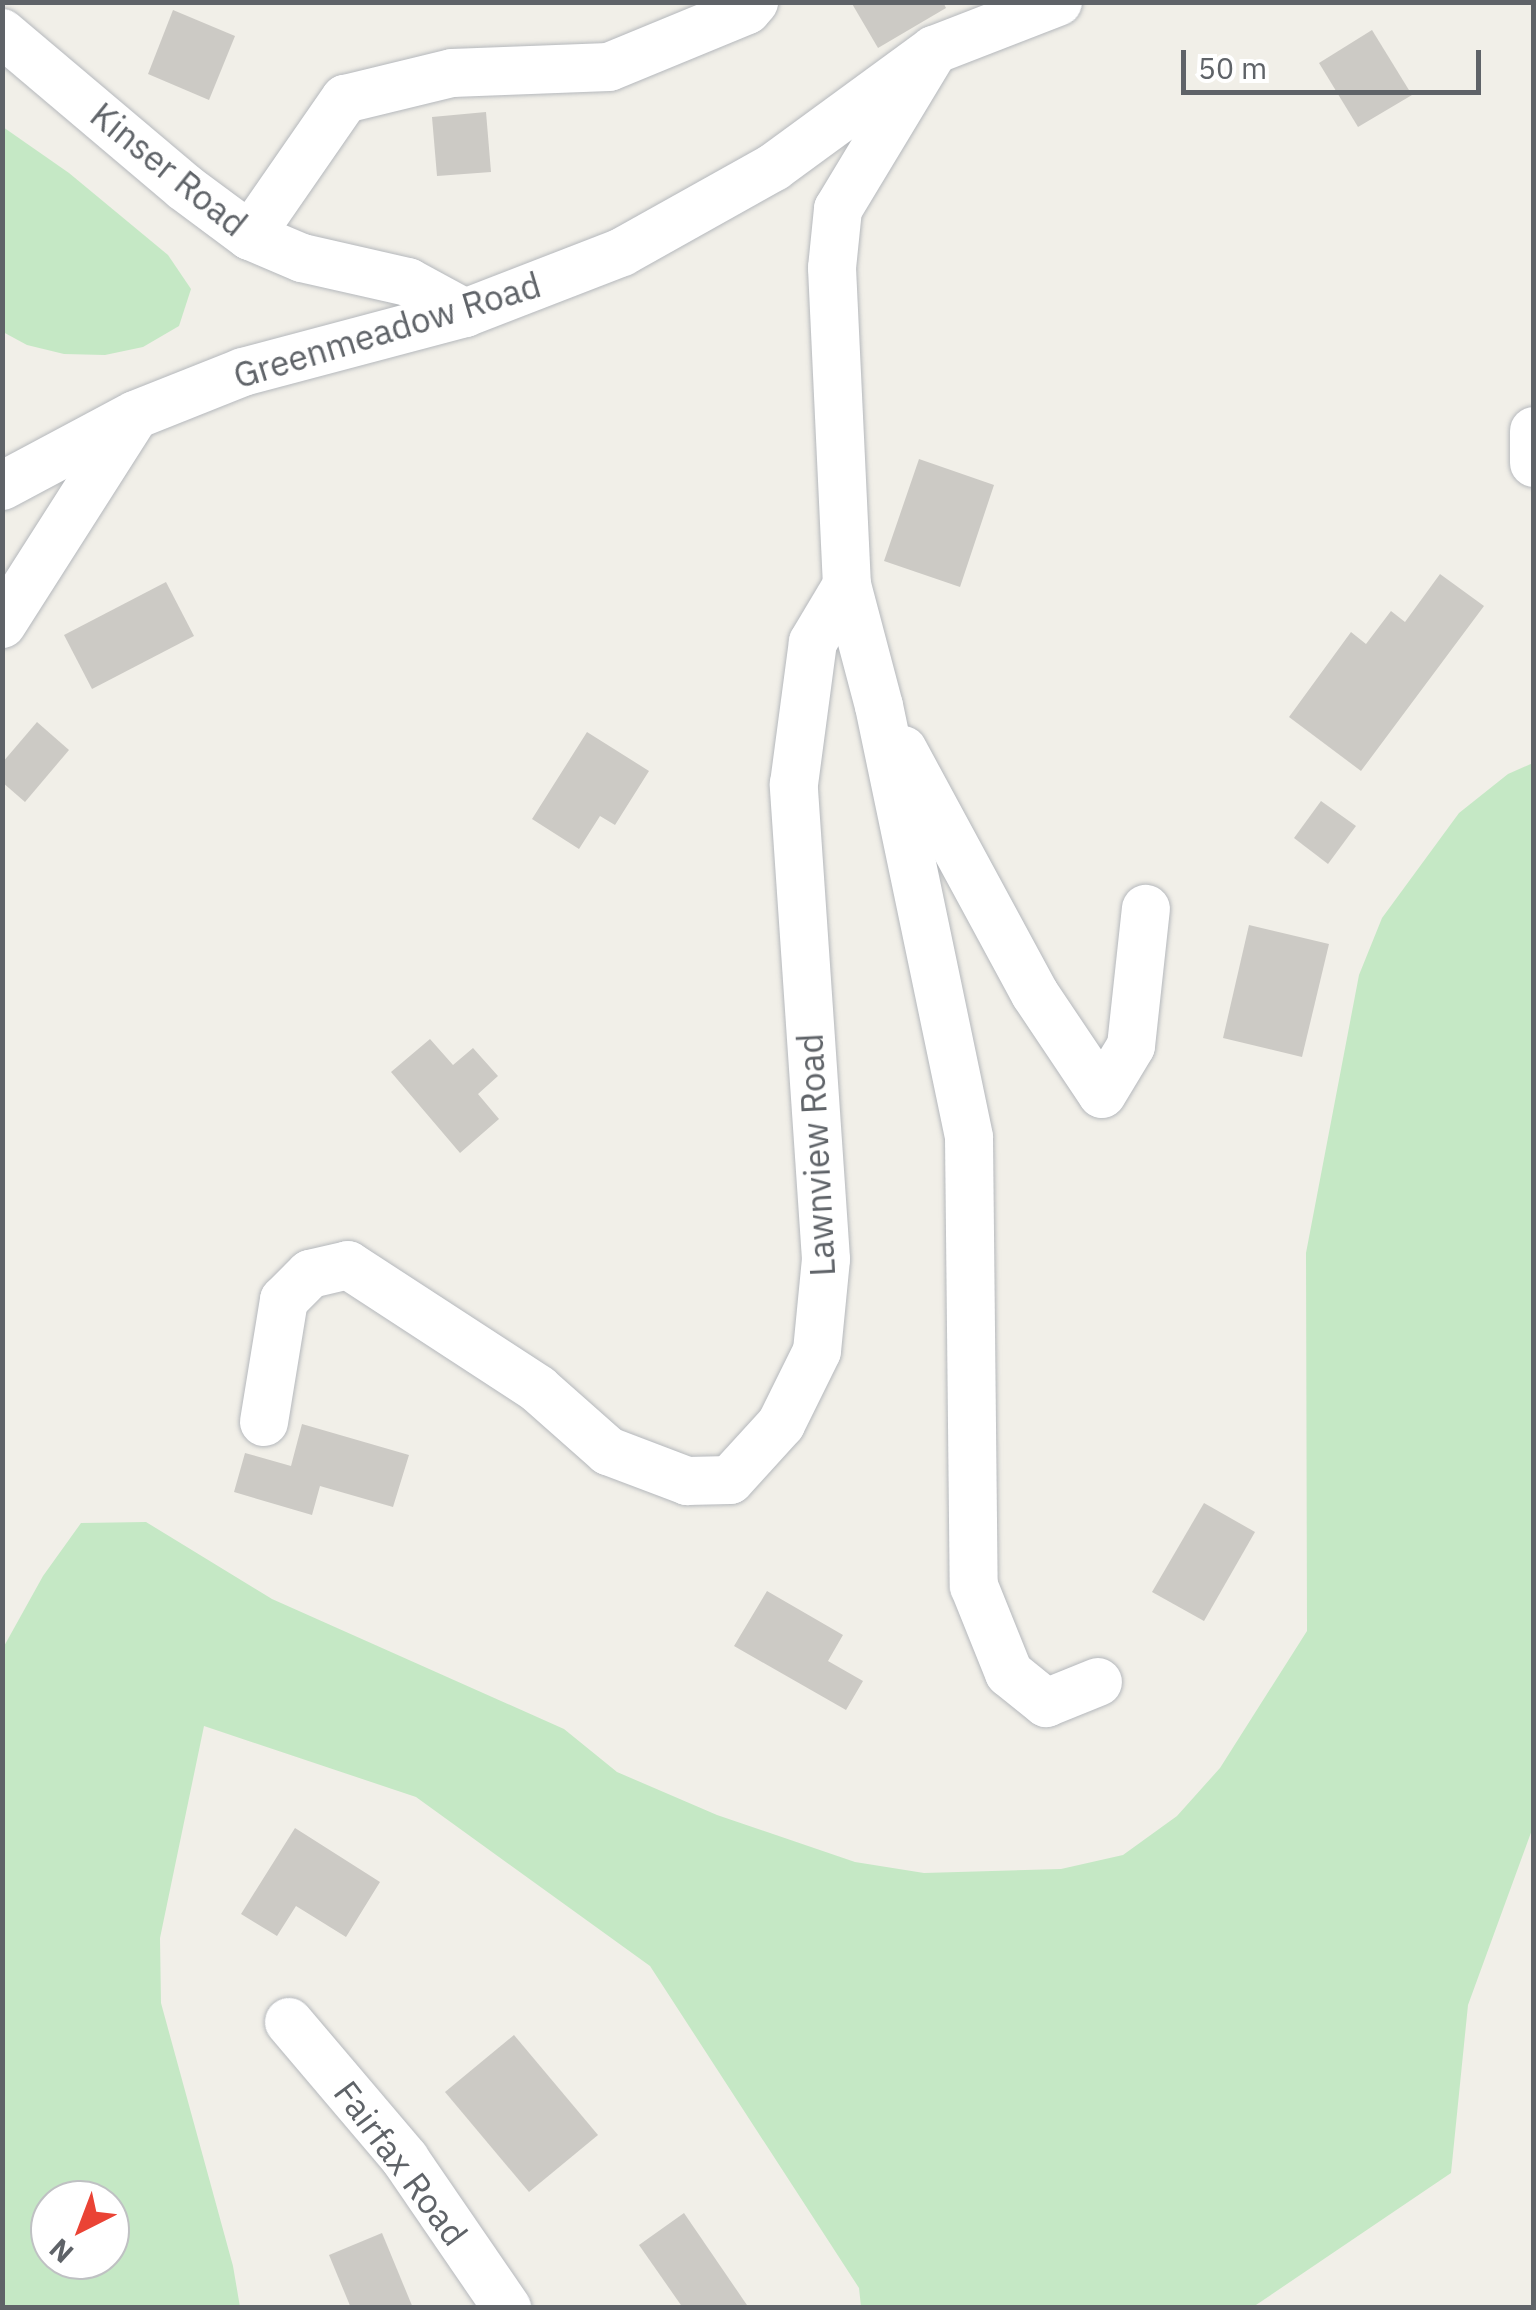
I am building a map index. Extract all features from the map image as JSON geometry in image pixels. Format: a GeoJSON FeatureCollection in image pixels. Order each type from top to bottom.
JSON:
{"type":"FeatureCollection","features":[{"type":"Feature","properties":{"kind":"street"},"geometry":{"type":"LineString","coordinates":[[250,236],[345,100],[452,72],[610,67],[748,10],[754,2]]}},
{"type":"Feature","properties":{"kind":"street","name":"Greenmeadow Road"},"geometry":{"type":"LineString","coordinates":[[2,486],[135,414],[244,372],[465,313],[622,252],[757,177],[934,50],[1058,2]]}},
{"type":"Feature","properties":{"kind":"street","name":"Kinser Road"},"geometry":{"type":"LineString","coordinates":[[2,33],[184,188],[250,236],[302,258],[408,282],[465,313]]}},
{"type":"Feature","properties":{"kind":"street"},"geometry":{"type":"LineString","coordinates":[[934,50],[838,210],[832,268],[847,585],[879,706],[969,1138],[974,1586],[1009,1673],[1046,1702],[1098,1682]]}},
{"type":"Feature","properties":{"kind":"street"},"geometry":{"type":"LineString","coordinates":[[2,624],[135,414]]}},
{"type":"Feature","properties":{"kind":"street"},"geometry":{"type":"LineString","coordinates":[[1534,432],[1534,463]]}},
{"type":"Feature","properties":{"kind":"street","name":"Lawnview Road"},"geometry":{"type":"LineString","coordinates":[[264,1422],[284,1300],[310,1274],[348,1266],[538,1389],[608,1451],[688,1481],[730,1480],[781,1424],[817,1351],[826,1259],[794,784],[812,642],[847,585]]}},
{"type":"Feature","properties":{"kind":"street"},"geometry":{"type":"LineString","coordinates":[[879,706],[1035,994],[1102,1094],[1131,1046],[1146,909]]}},
{"type":"Feature","properties":{"kind":"street","name":"Fairfax Road"},"geometry":{"type":"LineString","coordinates":[[290,2022],[405,2159],[507,2308]]}},
{"type":"Feature","properties":{"kind":"green space"},"geometry":{"type":"Polygon","coordinates":[[[3,127],[69,173],[168,255],[191,289],[179,326],[143,347],[105,355],[64,354],[27,345],[3,332],[3,127]]]}},
{"type":"Feature","properties":{"kind":"green space"},"geometry":{"type":"Polygon","coordinates":[[[1533,763],[1533,1827],[1468,2005],[1451,2173],[1253,2307],[861,2307],[859,2288],[650,1966],[416,1797],[204,1726],[160,1938],[161,2003],[233,2266],[240,2307],[3,2307],[3,1648],[43,1576],[81,1523],[146,1522],[272,1599],[564,1729],[617,1772],[717,1815],[855,1862],[924,1873],[1061,1869],[1123,1855],[1177,1816],[1220,1768],[1307,1631],[1306,1253],[1359,975],[1382,918],[1459,813],[1508,774],[1533,763]]]}},
{"type":"Feature","properties":{"kind":"building"},"geometry":{"type":"Polygon","coordinates":[[[851,2],[943,2],[946,8],[878,48],[851,2]]]}},
{"type":"Feature","properties":{"kind":"building"},"geometry":{"type":"Polygon","coordinates":[[[173,10],[235,36],[209,100],[148,74],[173,10]]]}},
{"type":"Feature","properties":{"kind":"building"},"geometry":{"type":"Polygon","coordinates":[[[1372,30],[1412,95],[1358,127],[1319,63],[1372,30]]]}},
{"type":"Feature","properties":{"kind":"building"},"geometry":{"type":"Polygon","coordinates":[[[486,112],[491,172],[437,176],[432,117],[486,112]]]}},
{"type":"Feature","properties":{"kind":"building"},"geometry":{"type":"Polygon","coordinates":[[[919,459],[994,485],[960,587],[884,561],[919,459]]]}},
{"type":"Feature","properties":{"kind":"building"},"geometry":{"type":"Polygon","coordinates":[[[1440,574],[1484,606],[1361,771],[1289,717],[1351,632],[1366,644],[1391,611],[1405,622],[1440,574]]]}},
{"type":"Feature","properties":{"kind":"building"},"geometry":{"type":"Polygon","coordinates":[[[166,582],[194,636],[92,689],[64,635],[166,582]]]}},
{"type":"Feature","properties":{"kind":"building"},"geometry":{"type":"Polygon","coordinates":[[[37,722],[69,750],[25,802],[2,782],[2,763],[37,722]]]}},
{"type":"Feature","properties":{"kind":"building"},"geometry":{"type":"Polygon","coordinates":[[[587,732],[649,771],[615,825],[600,816],[579,849],[532,819],[587,732]]]}},
{"type":"Feature","properties":{"kind":"building"},"geometry":{"type":"Polygon","coordinates":[[[1321,801],[1356,826],[1328,864],[1294,838],[1321,801]]]}},
{"type":"Feature","properties":{"kind":"building"},"geometry":{"type":"Polygon","coordinates":[[[1249,925],[1329,944],[1302,1057],[1223,1038],[1249,925]]]}},
{"type":"Feature","properties":{"kind":"building"},"geometry":{"type":"Polygon","coordinates":[[[430,1039],[453,1065],[473,1048],[498,1076],[478,1094],[499,1119],[460,1153],[391,1072],[430,1039]]]}},
{"type":"Feature","properties":{"kind":"building"},"geometry":{"type":"Polygon","coordinates":[[[302,1424],[409,1455],[393,1507],[320,1486],[312,1515],[234,1492],[245,1453],[291,1466],[302,1424]]]}},
{"type":"Feature","properties":{"kind":"building"},"geometry":{"type":"Polygon","coordinates":[[[1204,1503],[1255,1532],[1204,1621],[1152,1592],[1204,1503]]]}},
{"type":"Feature","properties":{"kind":"building"},"geometry":{"type":"Polygon","coordinates":[[[767,1591],[843,1635],[828,1661],[863,1681],[846,1710],[734,1646],[767,1591]]]}},
{"type":"Feature","properties":{"kind":"building"},"geometry":{"type":"Polygon","coordinates":[[[295,1828],[380,1882],[346,1937],[296,1906],[277,1936],[241,1914],[295,1828]]]}},
{"type":"Feature","properties":{"kind":"building"},"geometry":{"type":"Polygon","coordinates":[[[514,2035],[598,2135],[529,2192],[445,2092],[514,2035]]]}},
{"type":"Feature","properties":{"kind":"building"},"geometry":{"type":"Polygon","coordinates":[[[684,2213],[749,2308],[683,2308],[639,2245],[684,2213]]]}},
{"type":"Feature","properties":{"kind":"building"},"geometry":{"type":"Polygon","coordinates":[[[382,2233],[413,2308],[351,2308],[329,2255],[382,2233]]]}}]}
